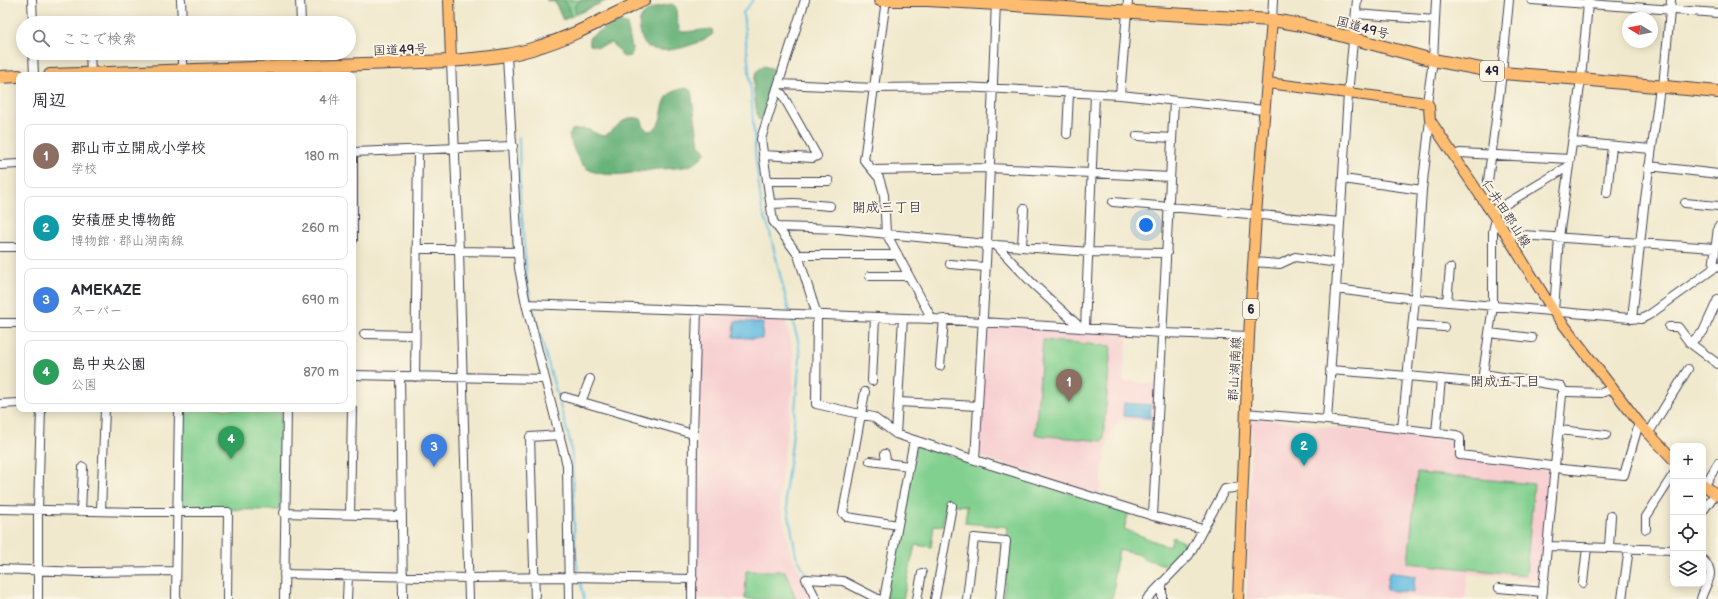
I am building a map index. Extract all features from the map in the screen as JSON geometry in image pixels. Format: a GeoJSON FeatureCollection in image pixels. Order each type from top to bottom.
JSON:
{"type":"FeatureCollection","features":[{"type":"Feature","properties":{"kind":"highway","name":"国道49号"},"geometry":{"type":"LineString","coordinates":[[222,72],[302,70],[507,56],[538,48],[557,41],[644,0]]}},
{"type":"Feature","properties":{"kind":"highway","name":"国道49号"},"geometry":{"type":"LineString","coordinates":[[880,0],[1128,6],[1272,20],[1302,26],[1433,60],[1502,73],[1718,92]]}},
{"type":"Feature","properties":{"kind":"highway"},"geometry":{"type":"LineString","coordinates":[[0,77],[16,76]]}},
{"type":"Feature","properties":{"kind":"main road"},"geometry":{"type":"LineString","coordinates":[[449,0],[451,61]]}},
{"type":"Feature","properties":{"kind":"main road","name":"郡山湖南線"},"geometry":{"type":"LineString","coordinates":[[1238,599],[1245,413],[1256,215],[1272,20]]}},
{"type":"Feature","properties":{"kind":"main road"},"geometry":{"type":"LineString","coordinates":[[1268,83],[1427,103]]}},
{"type":"Feature","properties":{"kind":"main road","name":"仁井田郡山線"},"geometry":{"type":"LineString","coordinates":[[1427,103],[1429,106],[1430,120],[1506,234],[1554,312],[1639,423],[1670,456]]}},
{"type":"Feature","properties":{"kind":"main road"},"geometry":{"type":"LineString","coordinates":[[1706,487],[1717,495]]}},
{"type":"Feature","properties":{"kind":"street"},"geometry":{"type":"LineString","coordinates":[[32,0],[33,16]]}},
{"type":"Feature","properties":{"kind":"street"},"geometry":{"type":"LineString","coordinates":[[181,0],[182,16]]}},
{"type":"Feature","properties":{"kind":"street"},"geometry":{"type":"LineString","coordinates":[[300,0],[300,16]]}},
{"type":"Feature","properties":{"kind":"street"},"geometry":{"type":"LineString","coordinates":[[805,0],[761,139],[773,221],[779,227],[798,255],[817,315],[816,404],[873,417],[896,434],[1153,516],[1203,529]]}},
{"type":"Feature","properties":{"kind":"street"},"geometry":{"type":"LineString","coordinates":[[886,0],[864,160],[879,178],[884,196],[886,233],[932,319]]}},
{"type":"Feature","properties":{"kind":"street"},"geometry":{"type":"LineString","coordinates":[[1272,20],[1273,0]]}},
{"type":"Feature","properties":{"kind":"street"},"geometry":{"type":"LineString","coordinates":[[1326,420],[1338,263],[1348,94],[1357,0]]}},
{"type":"Feature","properties":{"kind":"street"},"geometry":{"type":"LineString","coordinates":[[1427,103],[1433,60],[1436,0]]}},
{"type":"Feature","properties":{"kind":"street"},"geometry":{"type":"LineString","coordinates":[[1488,181],[1502,73],[1509,0]]}},
{"type":"Feature","properties":{"kind":"street"},"geometry":{"type":"LineString","coordinates":[[1532,0],[1631,3],[1670,9],[1718,13]]}},
{"type":"Feature","properties":{"kind":"street"},"geometry":{"type":"LineString","coordinates":[[1632,319],[1649,166],[1662,87],[1670,0]]}},
{"type":"Feature","properties":{"kind":"street"},"geometry":{"type":"LineString","coordinates":[[975,460],[987,244],[996,2]]}},
{"type":"Feature","properties":{"kind":"street"},"geometry":{"type":"LineString","coordinates":[[1554,312],[1559,237],[1581,79],[1588,2]]}},
{"type":"Feature","properties":{"kind":"street"},"geometry":{"type":"LineString","coordinates":[[1120,95],[1128,6]]}},
{"type":"Feature","properties":{"kind":"street"},"geometry":{"type":"LineString","coordinates":[[1356,14],[1435,20]]}},
{"type":"Feature","properties":{"kind":"street"},"geometry":{"type":"LineString","coordinates":[[507,56],[513,146],[517,252],[526,304],[567,465],[569,599]]}},
{"type":"Feature","properties":{"kind":"street"},"geometry":{"type":"LineString","coordinates":[[33,60],[34,72]]}},
{"type":"Feature","properties":{"kind":"street"},"geometry":{"type":"LineString","coordinates":[[84,72],[88,60]]}},
{"type":"Feature","properties":{"kind":"street"},"geometry":{"type":"LineString","coordinates":[[182,60],[182,72]]}},
{"type":"Feature","properties":{"kind":"street"},"geometry":{"type":"LineString","coordinates":[[451,61],[459,250],[469,599]]}},
{"type":"Feature","properties":{"kind":"street"},"geometry":{"type":"LineString","coordinates":[[778,87],[962,88],[1120,95],[1264,110]]}},
{"type":"Feature","properties":{"kind":"street"},"geometry":{"type":"LineString","coordinates":[[763,155],[813,158],[816,156],[778,87]]}},
{"type":"Feature","properties":{"kind":"street"},"geometry":{"type":"LineString","coordinates":[[1067,134],[1069,93]]}},
{"type":"Feature","properties":{"kind":"street"},"geometry":{"type":"LineString","coordinates":[[1083,328],[1090,252],[1095,95]]}},
{"type":"Feature","properties":{"kind":"street"},"geometry":{"type":"LineString","coordinates":[[1153,516],[1174,101]]}},
{"type":"Feature","properties":{"kind":"street"},"geometry":{"type":"LineString","coordinates":[[1402,429],[1413,326],[1422,190],[1430,120]]}},
{"type":"Feature","properties":{"kind":"street"},"geometry":{"type":"LineString","coordinates":[[1137,136],[1172,138]]}},
{"type":"Feature","properties":{"kind":"street"},"geometry":{"type":"LineString","coordinates":[[1573,142],[1652,149]]}},
{"type":"Feature","properties":{"kind":"street"},"geometry":{"type":"LineString","coordinates":[[356,152],[513,146]]}},
{"type":"Feature","properties":{"kind":"street"},"geometry":{"type":"LineString","coordinates":[[1607,193],[1612,146]]}},
{"type":"Feature","properties":{"kind":"street"},"geometry":{"type":"LineString","coordinates":[[415,377],[418,149]]}},
{"type":"Feature","properties":{"kind":"street"},"geometry":{"type":"LineString","coordinates":[[1454,155],[1492,156],[1570,163]]}},
{"type":"Feature","properties":{"kind":"street"},"geometry":{"type":"LineString","coordinates":[[1492,384],[1483,374],[1492,306],[1493,216],[1570,163]]}},
{"type":"Feature","properties":{"kind":"street"},"geometry":{"type":"LineString","coordinates":[[0,165],[16,164]]}},
{"type":"Feature","properties":{"kind":"street"},"geometry":{"type":"LineString","coordinates":[[1649,166],[1718,174]]}},
{"type":"Feature","properties":{"kind":"street"},"geometry":{"type":"LineString","coordinates":[[873,170],[990,168],[1170,178]]}},
{"type":"Feature","properties":{"kind":"street"},"geometry":{"type":"LineString","coordinates":[[1343,179],[1422,190]]}},
{"type":"Feature","properties":{"kind":"street"},"geometry":{"type":"LineString","coordinates":[[767,181],[829,181]]}},
{"type":"Feature","properties":{"kind":"street"},"geometry":{"type":"LineString","coordinates":[[1113,202],[1340,222]]}},
{"type":"Feature","properties":{"kind":"street"},"geometry":{"type":"LineString","coordinates":[[771,204],[794,203],[830,206]]}},
{"type":"Feature","properties":{"kind":"street"},"geometry":{"type":"LineString","coordinates":[[1685,203],[1718,206]]}},
{"type":"Feature","properties":{"kind":"street"},"geometry":{"type":"LineString","coordinates":[[1022,247],[1024,210]]}},
{"type":"Feature","properties":{"kind":"street"},"geometry":{"type":"LineString","coordinates":[[779,227],[839,229],[996,245],[1090,252],[1167,253]]}},
{"type":"Feature","properties":{"kind":"street"},"geometry":{"type":"LineString","coordinates":[[1336,289],[1415,299],[1641,319],[1649,316],[1715,268],[1718,227]]}},
{"type":"Feature","properties":{"kind":"street"},"geometry":{"type":"LineString","coordinates":[[1506,234],[1641,244],[1716,244]]}},
{"type":"Feature","properties":{"kind":"street"},"geometry":{"type":"LineString","coordinates":[[996,245],[1032,282],[1083,328]]}},
{"type":"Feature","properties":{"kind":"street"},"geometry":{"type":"LineString","coordinates":[[0,248],[16,247]]}},
{"type":"Feature","properties":{"kind":"street"},"geometry":{"type":"LineString","coordinates":[[417,249],[517,252]]}},
{"type":"Feature","properties":{"kind":"street"},"geometry":{"type":"LineString","coordinates":[[798,255],[898,255]]}},
{"type":"Feature","properties":{"kind":"street"},"geometry":{"type":"LineString","coordinates":[[1254,262],[1280,264],[1295,257],[1338,263]]}},
{"type":"Feature","properties":{"kind":"street"},"geometry":{"type":"LineString","coordinates":[[950,264],[985,267]]}},
{"type":"Feature","properties":{"kind":"street"},"geometry":{"type":"LineString","coordinates":[[1447,302],[1450,268]]}},
{"type":"Feature","properties":{"kind":"street"},"geometry":{"type":"LineString","coordinates":[[870,276],[909,276]]}},
{"type":"Feature","properties":{"kind":"street"},"geometry":{"type":"LineString","coordinates":[[1690,342],[1703,332],[1718,299]]}},
{"type":"Feature","properties":{"kind":"street"},"geometry":{"type":"LineString","coordinates":[[526,304],[944,319],[1163,333],[1249,336]]}},
{"type":"Feature","properties":{"kind":"street"},"geometry":{"type":"LineString","coordinates":[[692,599],[693,434],[697,310]]}},
{"type":"Feature","properties":{"kind":"street"},"geometry":{"type":"LineString","coordinates":[[872,381],[875,317]]}},
{"type":"Feature","properties":{"kind":"street"},"geometry":{"type":"LineString","coordinates":[[896,434],[903,318]]}},
{"type":"Feature","properties":{"kind":"street"},"geometry":{"type":"LineString","coordinates":[[940,366],[944,319]]}},
{"type":"Feature","properties":{"kind":"street"},"geometry":{"type":"LineString","coordinates":[[0,323],[16,322]]}},
{"type":"Feature","properties":{"kind":"street"},"geometry":{"type":"LineString","coordinates":[[1413,326],[1444,327]]}},
{"type":"Feature","properties":{"kind":"street"},"geometry":{"type":"LineString","coordinates":[[1669,327],[1678,327],[1690,342],[1718,364]]}},
{"type":"Feature","properties":{"kind":"street"},"geometry":{"type":"LineString","coordinates":[[1489,333],[1532,338]]}},
{"type":"Feature","properties":{"kind":"street"},"geometry":{"type":"LineString","coordinates":[[364,334],[415,335]]}},
{"type":"Feature","properties":{"kind":"street"},"geometry":{"type":"LineString","coordinates":[[1330,370],[1492,384],[1561,386],[1564,392],[1561,400],[1542,596],[1499,588]]}},
{"type":"Feature","properties":{"kind":"street"},"geometry":{"type":"LineString","coordinates":[[1648,434],[1688,370]]}},
{"type":"Feature","properties":{"kind":"street"},"geometry":{"type":"LineString","coordinates":[[356,375],[415,377],[462,376],[545,379]]}},
{"type":"Feature","properties":{"kind":"street"},"geometry":{"type":"LineString","coordinates":[[400,376],[403,599]]}},
{"type":"Feature","properties":{"kind":"street"},"geometry":{"type":"LineString","coordinates":[[581,402],[590,379]]}},
{"type":"Feature","properties":{"kind":"street"},"geometry":{"type":"LineString","coordinates":[[1436,433],[1441,379]]}},
{"type":"Feature","properties":{"kind":"street"},"geometry":{"type":"LineString","coordinates":[[1564,392],[1604,393],[1612,389]]}},
{"type":"Feature","properties":{"kind":"street"},"geometry":{"type":"LineString","coordinates":[[865,392],[843,513],[847,517],[898,525]]}},
{"type":"Feature","properties":{"kind":"street"},"geometry":{"type":"LineString","coordinates":[[565,397],[693,434]]}},
{"type":"Feature","properties":{"kind":"street"},"geometry":{"type":"LineString","coordinates":[[898,402],[978,406]]}},
{"type":"Feature","properties":{"kind":"street"},"geometry":{"type":"LineString","coordinates":[[0,404],[16,403]]}},
{"type":"Feature","properties":{"kind":"street"},"geometry":{"type":"LineString","coordinates":[[38,599],[38,510],[41,412]]}},
{"type":"Feature","properties":{"kind":"street"},"geometry":{"type":"LineString","coordinates":[[101,511],[105,412]]}},
{"type":"Feature","properties":{"kind":"street"},"geometry":{"type":"LineString","coordinates":[[176,599],[179,412]]}},
{"type":"Feature","properties":{"kind":"street"},"geometry":{"type":"LineString","coordinates":[[284,599],[284,512],[287,412]]}},
{"type":"Feature","properties":{"kind":"street"},"geometry":{"type":"LineString","coordinates":[[350,514],[352,412]]}},
{"type":"Feature","properties":{"kind":"street"},"geometry":{"type":"LineString","coordinates":[[1245,413],[1326,420],[1436,433],[1460,437],[1460,455],[1562,469],[1624,475],[1639,423]]}},
{"type":"Feature","properties":{"kind":"street"},"geometry":{"type":"LineString","coordinates":[[1559,430],[1606,435]]}},
{"type":"Feature","properties":{"kind":"street"},"geometry":{"type":"LineString","coordinates":[[535,599],[533,578],[530,436],[560,435]]}},
{"type":"Feature","properties":{"kind":"street"},"geometry":{"type":"LineString","coordinates":[[884,599],[914,440]]}},
{"type":"Feature","properties":{"kind":"street"},"geometry":{"type":"LineString","coordinates":[[885,454],[886,460],[890,464]]}},
{"type":"Feature","properties":{"kind":"street"},"geometry":{"type":"LineString","coordinates":[[870,461],[909,466]]}},
{"type":"Feature","properties":{"kind":"street"},"geometry":{"type":"LineString","coordinates":[[1706,482],[1718,463]]}},
{"type":"Feature","properties":{"kind":"street"},"geometry":{"type":"LineString","coordinates":[[81,511],[83,467]]}},
{"type":"Feature","properties":{"kind":"street"},"geometry":{"type":"LineString","coordinates":[[1646,529],[1646,517],[1670,479]]}},
{"type":"Feature","properties":{"kind":"street"},"geometry":{"type":"LineString","coordinates":[[1147,599],[1189,555],[1225,489],[1242,487]]}},
{"type":"Feature","properties":{"kind":"street"},"geometry":{"type":"LineString","coordinates":[[1706,508],[1717,495]]}},
{"type":"Feature","properties":{"kind":"street"},"geometry":{"type":"LineString","coordinates":[[935,599],[952,506]]}},
{"type":"Feature","properties":{"kind":"street"},"geometry":{"type":"LineString","coordinates":[[0,509],[228,512],[227,599]]}},
{"type":"Feature","properties":{"kind":"street"},"geometry":{"type":"LineString","coordinates":[[284,512],[401,516]]}},
{"type":"Feature","properties":{"kind":"street"},"geometry":{"type":"LineString","coordinates":[[1609,547],[1611,516]]}},
{"type":"Feature","properties":{"kind":"street"},"geometry":{"type":"LineString","coordinates":[[967,599],[974,538],[1006,541],[1000,599]]}},
{"type":"Feature","properties":{"kind":"street"},"geometry":{"type":"LineString","coordinates":[[1548,546],[1670,550]]}},
{"type":"Feature","properties":{"kind":"street"},"geometry":{"type":"LineString","coordinates":[[1583,583],[1587,547]]}},
{"type":"Feature","properties":{"kind":"street"},"geometry":{"type":"LineString","coordinates":[[1622,599],[1629,548]]}},
{"type":"Feature","properties":{"kind":"street"},"geometry":{"type":"LineString","coordinates":[[1706,563],[1710,568],[1710,573],[1706,585]]}},
{"type":"Feature","properties":{"kind":"street"},"geometry":{"type":"LineString","coordinates":[[0,570],[176,571]]}},
{"type":"Feature","properties":{"kind":"street"},"geometry":{"type":"LineString","coordinates":[[917,599],[922,573]]}},
{"type":"Feature","properties":{"kind":"street"},"geometry":{"type":"LineString","coordinates":[[284,574],[469,578],[568,577],[693,579]]}},
{"type":"Feature","properties":{"kind":"street"},"geometry":{"type":"LineString","coordinates":[[347,599],[348,576]]}},
{"type":"Feature","properties":{"kind":"street"},"geometry":{"type":"LineString","coordinates":[[816,599],[806,579],[843,581],[878,599]]}},
{"type":"Feature","properties":{"kind":"street"},"geometry":{"type":"LineString","coordinates":[[1162,584],[1162,599]]}},
{"type":"Feature","properties":{"kind":"street"},"geometry":{"type":"LineString","coordinates":[[1701,599],[1705,587]]}},
{"type":"Feature","properties":{"kind":"shaded area"},"geometry":{"type":"Polygon","coordinates":[[[699,315],[785,318],[794,355],[793,386],[779,497],[790,551],[813,599],[696,599],[699,315]]]}},
{"type":"Feature","properties":{"kind":"shaded area"},"geometry":{"type":"Polygon","coordinates":[[[986,324],[1128,333],[1123,381],[1157,384],[1154,421],[1121,419],[1108,437],[1099,495],[979,456],[986,324]]]}},
{"type":"Feature","properties":{"kind":"shaded area"},"geometry":{"type":"Polygon","coordinates":[[[1252,418],[1455,442],[1456,458],[1550,471],[1541,581],[1468,574],[1465,599],[1433,599],[1395,595],[1394,599],[1247,599],[1252,418]]]}},
{"type":"Feature","properties":{"kind":"green space"},"geometry":{"type":"Polygon","coordinates":[[[546,0],[608,0],[563,20],[555,2],[546,0]]]}},
{"type":"Feature","properties":{"kind":"green space"},"geometry":{"type":"Polygon","coordinates":[[[546,0],[564,0],[571,16],[563,20],[555,2],[546,0]]]}},
{"type":"Feature","properties":{"kind":"green space"},"geometry":{"type":"Polygon","coordinates":[[[581,0],[608,0],[576,14],[574,6],[581,0]]]}},
{"type":"Feature","properties":{"kind":"green space"},"geometry":{"type":"Polygon","coordinates":[[[672,4],[676,7],[677,21],[680,31],[684,32],[712,29],[713,34],[699,42],[670,50],[653,49],[646,45],[640,31],[639,24],[644,14],[654,8],[672,4]]]}},
{"type":"Feature","properties":{"kind":"green space"},"geometry":{"type":"Polygon","coordinates":[[[619,22],[627,24],[632,48],[631,56],[624,57],[611,43],[598,47],[590,45],[590,37],[619,22]]]}},
{"type":"Feature","properties":{"kind":"green space"},"geometry":{"type":"Polygon","coordinates":[[[764,66],[774,69],[777,78],[765,114],[761,120],[758,119],[754,82],[759,69],[764,66]]]}},
{"type":"Feature","properties":{"kind":"green space"},"geometry":{"type":"Polygon","coordinates":[[[686,88],[691,91],[699,145],[706,151],[697,162],[680,168],[612,175],[594,172],[586,168],[578,159],[569,135],[572,130],[587,129],[604,136],[629,118],[641,119],[644,127],[648,131],[654,129],[660,121],[667,97],[674,91],[686,88]]]}},
{"type":"Feature","properties":{"kind":"green space"},"geometry":{"type":"Polygon","coordinates":[[[1043,340],[1111,346],[1103,441],[1035,435],[1043,340]]]}},
{"type":"Feature","properties":{"kind":"green space"},"geometry":{"type":"Polygon","coordinates":[[[182,412],[281,412],[280,510],[180,509],[182,412]]]}},
{"type":"Feature","properties":{"kind":"green space"},"geometry":{"type":"Polygon","coordinates":[[[916,445],[1129,511],[1124,529],[1169,547],[1173,537],[1191,546],[1174,568],[1143,558],[1140,555],[1119,550],[1113,579],[1115,585],[1112,599],[1003,599],[1010,539],[1007,538],[1008,527],[965,523],[967,506],[946,504],[942,526],[934,525],[931,547],[915,545],[903,599],[886,599],[916,445]]]}},
{"type":"Feature","properties":{"kind":"green space"},"geometry":{"type":"Polygon","coordinates":[[[1417,473],[1534,484],[1526,575],[1408,563],[1417,473]]]}},
{"type":"Feature","properties":{"kind":"green space"},"geometry":{"type":"Polygon","coordinates":[[[746,571],[785,571],[796,599],[745,599],[746,571]]]}},
{"type":"Feature","properties":{"kind":"water"},"geometry":{"type":"Polygon","coordinates":[[[735,321],[763,323],[762,339],[734,337],[735,321]]]}},
{"type":"Feature","properties":{"kind":"water"},"geometry":{"type":"Polygon","coordinates":[[[1124,403],[1151,405],[1150,418],[1123,416],[1124,403]]]}},
{"type":"Feature","properties":{"kind":"water"},"geometry":{"type":"Polygon","coordinates":[[[1389,572],[1415,576],[1413,593],[1386,590],[1389,572]]]}},
{"type":"Feature","properties":{"kind":"waterway"},"geometry":{"type":"LineString","coordinates":[[753,0],[743,13],[750,79],[756,162],[762,210],[769,229],[789,312]]}},
{"type":"Feature","properties":{"kind":"waterway"},"geometry":{"type":"LineString","coordinates":[[519,137],[520,191],[527,282],[531,301]]}},
{"type":"Feature","properties":{"kind":"waterway"},"geometry":{"type":"LineString","coordinates":[[532,306],[570,441],[573,474],[576,559],[579,576]]}},
{"type":"Feature","properties":{"kind":"waterway"},"geometry":{"type":"LineString","coordinates":[[791,316],[798,340],[800,356],[792,443],[785,494],[796,555],[807,576]]}},
{"type":"Feature","properties":{"kind":"waterway"},"geometry":{"type":"LineString","coordinates":[[580,580],[584,599]]}},
{"type":"Feature","properties":{"kind":"place","name":"郡山市立開成小学校"},"geometry":{"type":"Point","coordinates":[1069,402]}},
{"type":"Feature","properties":{"kind":"place","name":"島中央公園"},"geometry":{"type":"Point","coordinates":[231,459]}},
{"type":"Feature","properties":{"kind":"place","name":"安積歴史博物館"},"geometry":{"type":"Point","coordinates":[1304,466]}},
{"type":"Feature","properties":{"kind":"place","name":"AMEKAZE"},"geometry":{"type":"Point","coordinates":[434,467]}},
{"type":"Feature","properties":{"kind":"district","name":"開成三丁目"},"geometry":{"type":"Point","coordinates":[887,207]}},
{"type":"Feature","properties":{"kind":"district","name":"開成五丁目"},"geometry":{"type":"Point","coordinates":[1505,381]}}]}
